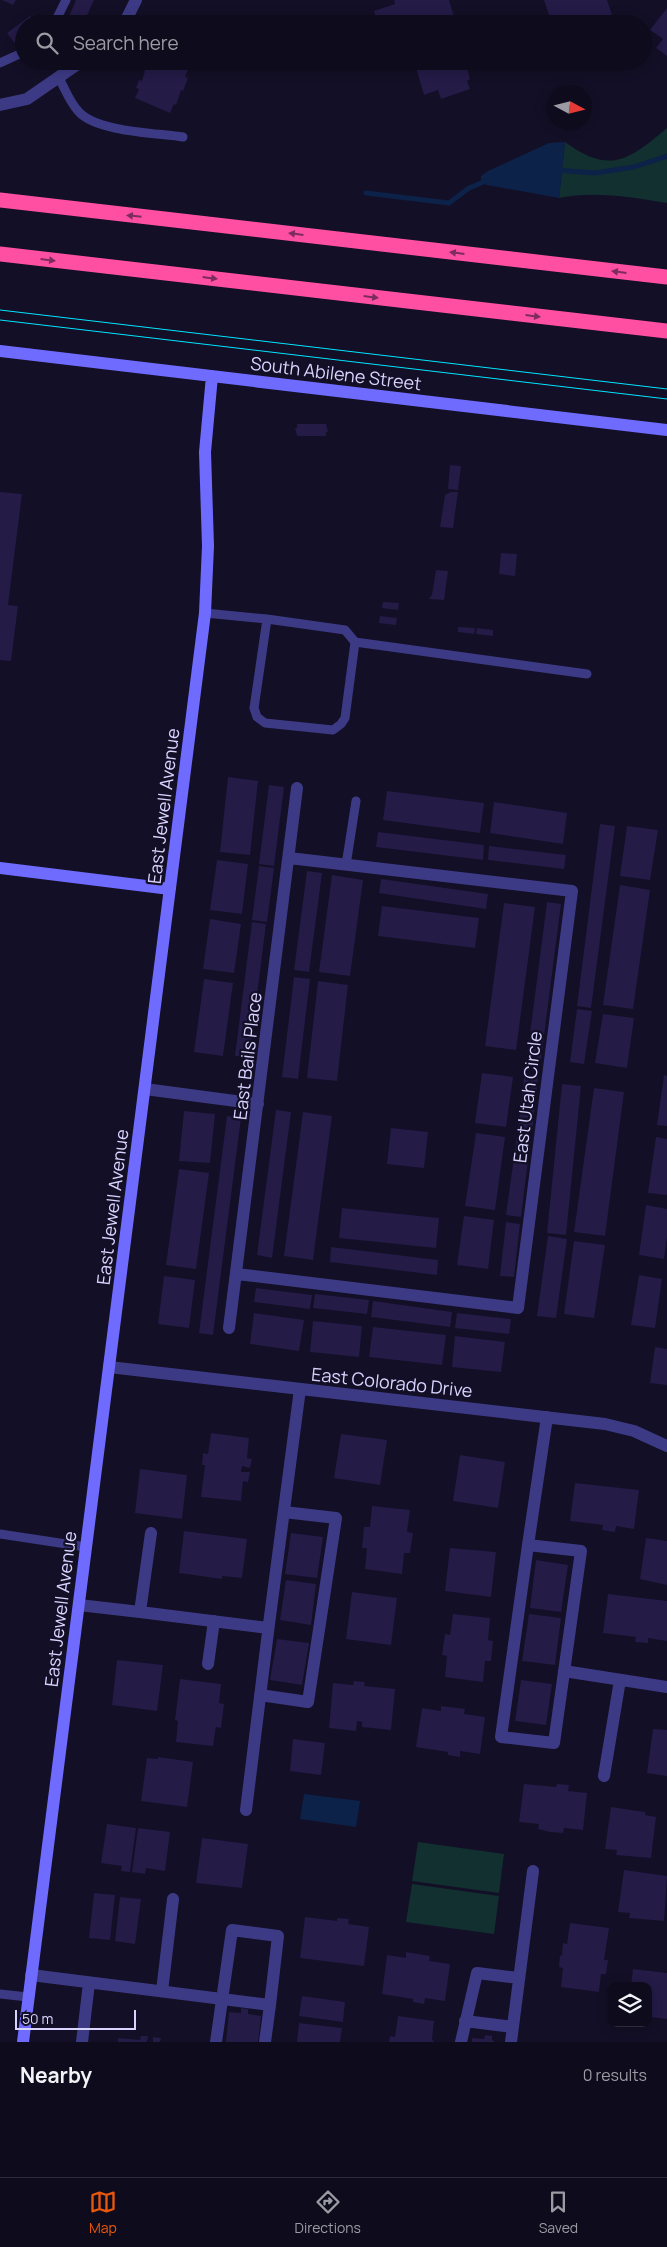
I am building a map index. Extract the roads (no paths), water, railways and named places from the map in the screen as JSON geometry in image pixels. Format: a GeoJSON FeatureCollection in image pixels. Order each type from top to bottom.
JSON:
{"type":"FeatureCollection","features":[{"type":"Feature","properties":{"kind":"highway"},"geometry":{"type":"LineString","coordinates":[[0,200],[667,277]]}},
{"type":"Feature","properties":{"kind":"highway"},"geometry":{"type":"LineString","coordinates":[[0,254],[667,331]]}},
{"type":"Feature","properties":{"kind":"street"},"geometry":{"type":"LineString","coordinates":[[128,15],[136,0]]}},
{"type":"Feature","properties":{"kind":"street"},"geometry":{"type":"LineString","coordinates":[[0,105],[27,99],[70,70]]}},
{"type":"Feature","properties":{"kind":"street","name":"South Abilene Street"},"geometry":{"type":"LineString","coordinates":[[0,351],[667,430]]}},
{"type":"Feature","properties":{"kind":"street","name":"East Jewell Avenue"},"geometry":{"type":"LineString","coordinates":[[22,2042],[205,613],[208,546],[205,452],[212,376]]}},
{"type":"Feature","properties":{"kind":"street","name":"East Bails Place"},"geometry":{"type":"LineString","coordinates":[[229,1328],[297,788]]}},
{"type":"Feature","properties":{"kind":"street","name":"East Utah Circle"},"geometry":{"type":"LineString","coordinates":[[237,1274],[518,1308],[572,892],[289,858]]}},
{"type":"Feature","properties":{"kind":"street"},"geometry":{"type":"LineString","coordinates":[[0,868],[170,890]]}},
{"type":"Feature","properties":{"kind":"street"},"geometry":{"type":"LineString","coordinates":[[145,1089],[258,1104]]}},
{"type":"Feature","properties":{"kind":"street","name":"East Colorado Drive"},"geometry":{"type":"LineString","coordinates":[[109,1367],[605,1424],[634,1431],[667,1446]]}},
{"type":"Feature","properties":{"kind":"street"},"geometry":{"type":"LineString","coordinates":[[246,1810],[300,1389]]}},
{"type":"Feature","properties":{"kind":"street"},"geometry":{"type":"LineString","coordinates":[[528,1544],[581,1551],[554,1744],[501,1737],[528,1544],[547,1417]]}},
{"type":"Feature","properties":{"kind":"street"},"geometry":{"type":"LineString","coordinates":[[260,1695],[308,1702],[336,1518],[284,1512]]}},
{"type":"Feature","properties":{"kind":"street"},"geometry":{"type":"LineString","coordinates":[[140,1612],[151,1533]]}},
{"type":"Feature","properties":{"kind":"street"},"geometry":{"type":"LineString","coordinates":[[79,1605],[268,1628]]}},
{"type":"Feature","properties":{"kind":"street"},"geometry":{"type":"LineString","coordinates":[[208,1664],[214,1621]]}},
{"type":"Feature","properties":{"kind":"street"},"geometry":{"type":"LineString","coordinates":[[564,1671],[667,1687]]}},
{"type":"Feature","properties":{"kind":"street"},"geometry":{"type":"LineString","coordinates":[[604,1776],[620,1680]]}},
{"type":"Feature","properties":{"kind":"street"},"geometry":{"type":"LineString","coordinates":[[511,2042],[533,1871]]}},
{"type":"Feature","properties":{"kind":"street"},"geometry":{"type":"LineString","coordinates":[[162,1991],[173,1899]]}},
{"type":"Feature","properties":{"kind":"street"},"geometry":{"type":"LineString","coordinates":[[216,2042],[232,1930],[278,1936],[265,2042]]}},
{"type":"Feature","properties":{"kind":"street"},"geometry":{"type":"LineString","coordinates":[[461,2042],[477,1973],[519,1978]]}},
{"type":"Feature","properties":{"kind":"street"},"geometry":{"type":"LineString","coordinates":[[31,1975],[270,2005]]}},
{"type":"Feature","properties":{"kind":"street"},"geometry":{"type":"LineString","coordinates":[[82,2042],[89,1982]]}},
{"type":"Feature","properties":{"kind":"street"},"geometry":{"type":"LineString","coordinates":[[465,2021],[513,2027]]}},
{"type":"Feature","properties":{"kind":"lane"},"geometry":{"type":"LineString","coordinates":[[58,15],[66,0]]}},
{"type":"Feature","properties":{"kind":"lane"},"geometry":{"type":"LineString","coordinates":[[0,63],[15,56]]}},
{"type":"Feature","properties":{"kind":"lane"},"geometry":{"type":"LineString","coordinates":[[60,78],[78,112],[93,121],[112,127],[183,137]]}},
{"type":"Feature","properties":{"kind":"lane"},"geometry":{"type":"LineString","coordinates":[[205,613],[267,619],[345,630],[355,642],[587,674]]}},
{"type":"Feature","properties":{"kind":"lane"},"geometry":{"type":"LineString","coordinates":[[267,619],[254,708],[257,717],[265,723],[333,730],[342,724],[345,718],[355,642]]}},
{"type":"Feature","properties":{"kind":"lane"},"geometry":{"type":"LineString","coordinates":[[346,865],[356,801]]}},
{"type":"Feature","properties":{"kind":"lane"},"geometry":{"type":"LineString","coordinates":[[0,1534],[86,1547]]}},
{"type":"Feature","properties":{"kind":"lane"},"geometry":{"type":"LineString","coordinates":[[0,1994],[28,1997]]}},
{"type":"Feature","properties":{"kind":"water"},"geometry":{"type":"Polygon","coordinates":[[[565,142],[559,198],[487,185],[481,182],[481,176],[488,171],[549,143],[565,142]]]}},
{"type":"Feature","properties":{"kind":"water"},"geometry":{"type":"Polygon","coordinates":[[[304,1794],[360,1801],[356,1827],[300,1819],[304,1794]]]}},
{"type":"Feature","properties":{"kind":"waterway"},"geometry":{"type":"LineString","coordinates":[[556,170],[595,173],[634,167],[667,156]]}},
{"type":"Feature","properties":{"kind":"waterway"},"geometry":{"type":"LineString","coordinates":[[366,193],[449,203],[469,188],[486,181]]}},
{"type":"Feature","properties":{"kind":"tram line"},"geometry":{"type":"LineString","coordinates":[[0,310],[667,389]]}},
{"type":"Feature","properties":{"kind":"tram line"},"geometry":{"type":"LineString","coordinates":[[0,320],[667,399]]}}]}
